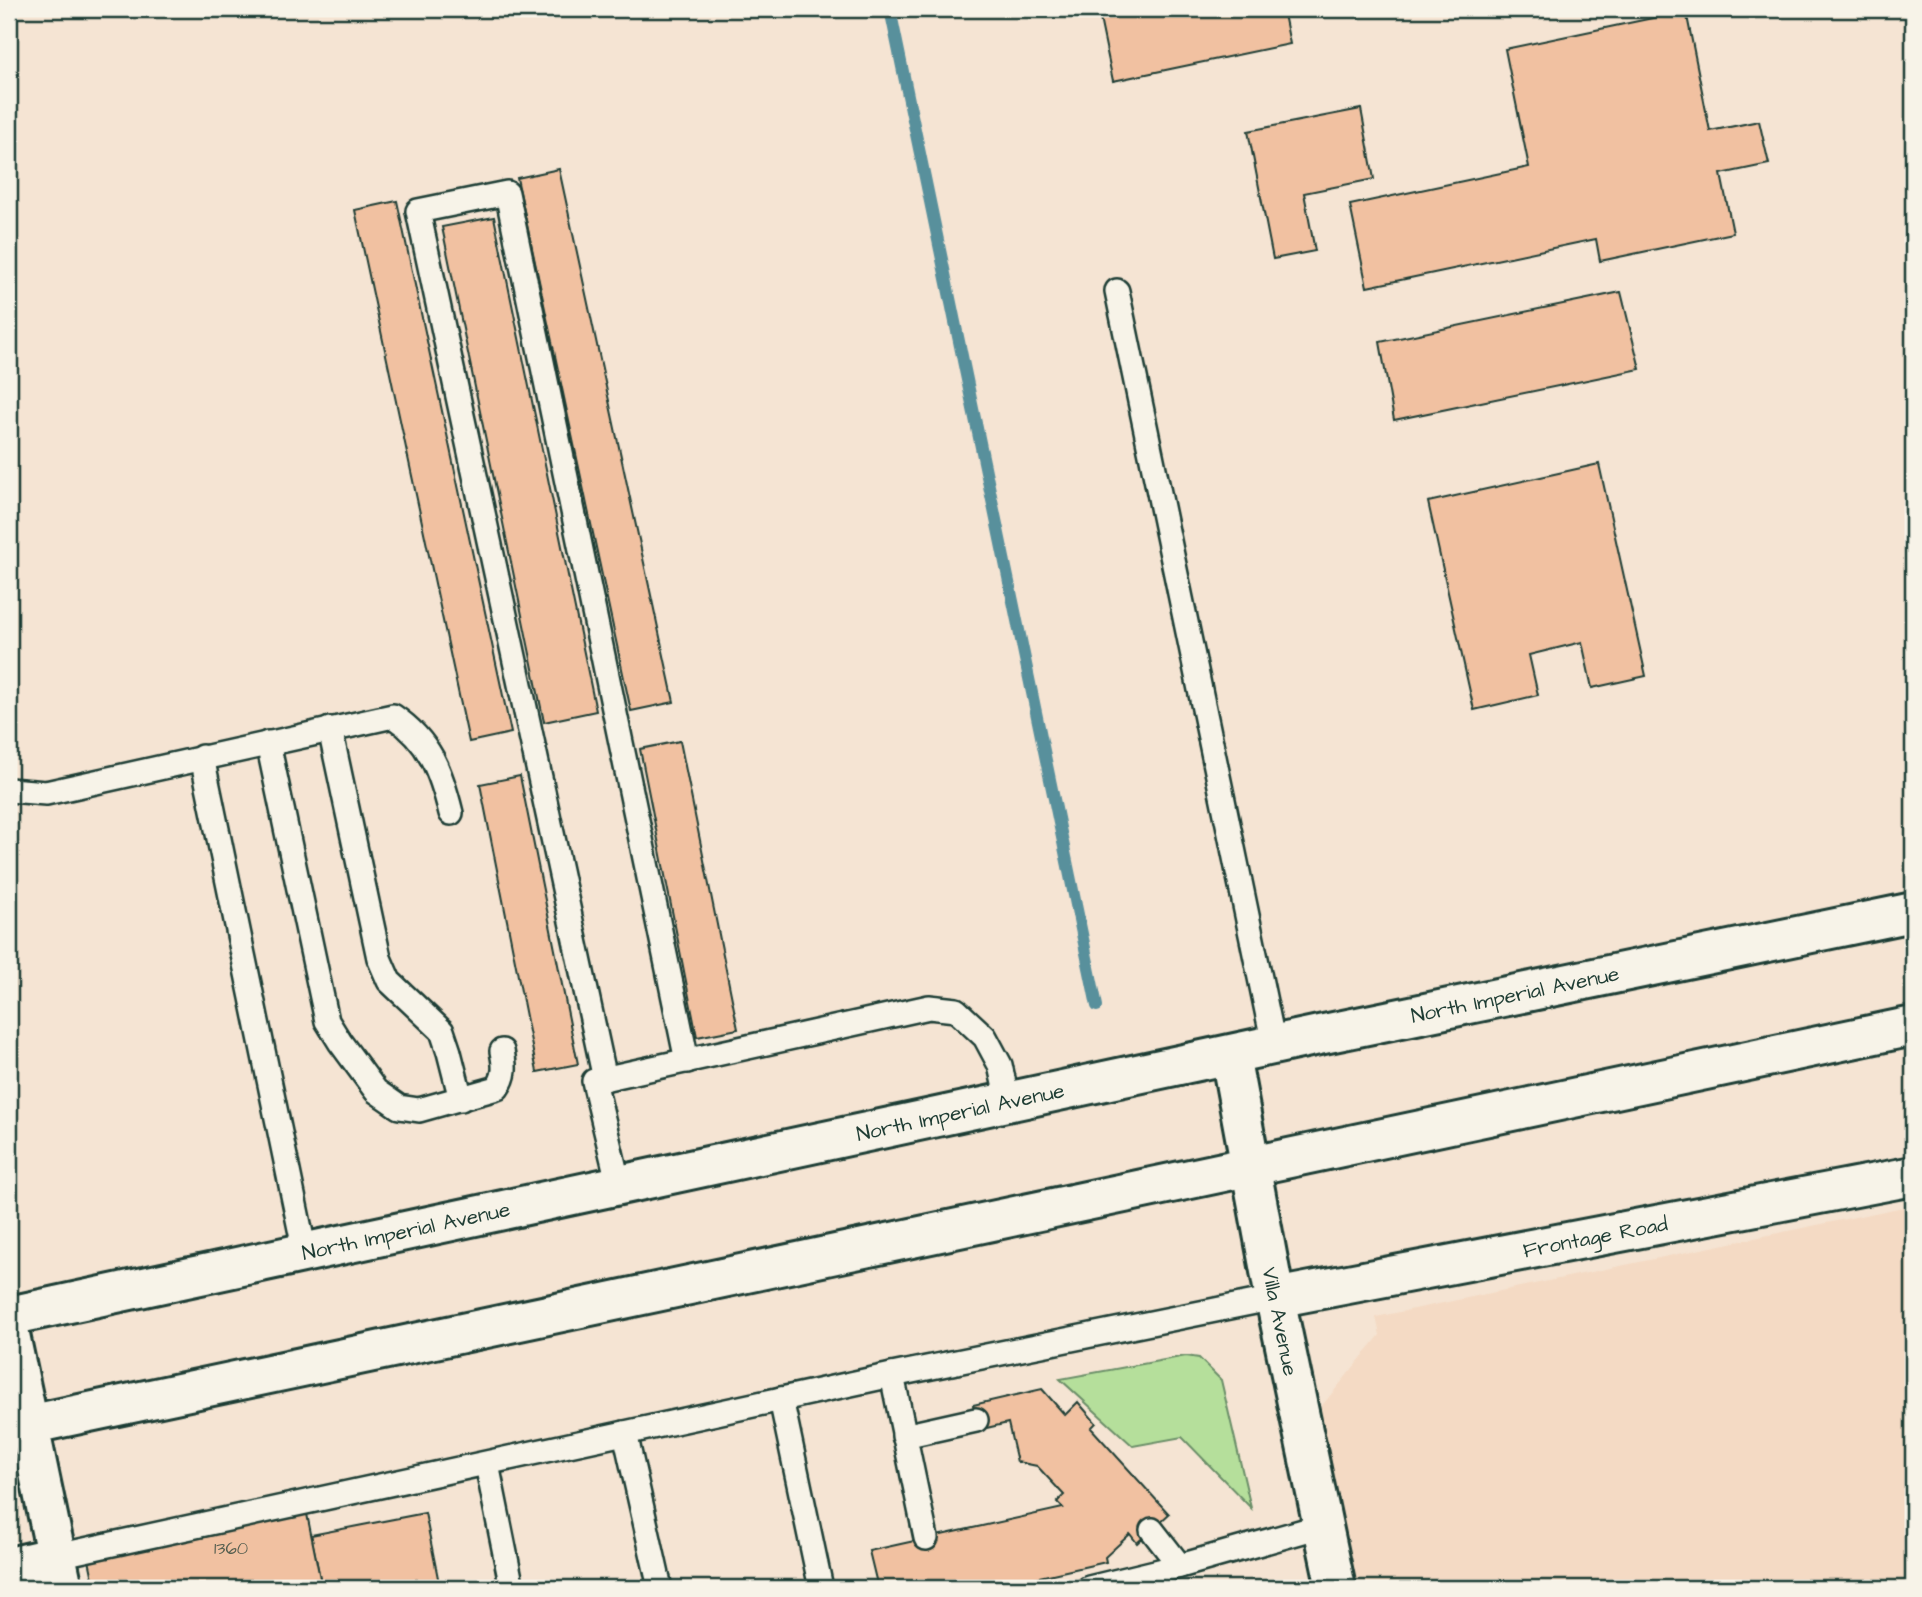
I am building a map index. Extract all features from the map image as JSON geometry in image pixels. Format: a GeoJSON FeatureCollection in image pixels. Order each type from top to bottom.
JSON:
{"type":"FeatureCollection","features":[{"type":"Feature","properties":{"kind":"main road","name":"North Imperial Avenue"},"geometry":{"type":"LineString","coordinates":[[9,1316],[1274,1045],[1913,912]]}},
{"type":"Feature","properties":{"kind":"main road"},"geometry":{"type":"LineString","coordinates":[[18,1426],[1913,1026]]}},
{"type":"Feature","properties":{"kind":"main road","name":"Villa Avenue"},"geometry":{"type":"LineString","coordinates":[[1230,1055],[1275,1298],[1336,1588]]}},
{"type":"Feature","properties":{"kind":"main road","name":"Frontage Road"},"geometry":{"type":"LineString","coordinates":[[1275,1298],[1913,1176]]}},
{"type":"Feature","properties":{"kind":"main road"},"geometry":{"type":"LineString","coordinates":[[9,1330],[18,1426],[60,1572],[9,1567]]}},
{"type":"Feature","properties":{"kind":"lane"},"geometry":{"type":"LineString","coordinates":[[605,1079],[418,211],[507,193],[687,1061]]}},
{"type":"Feature","properties":{"kind":"lane"},"geometry":{"type":"LineString","coordinates":[[1117,291],[1274,1045]]}},
{"type":"Feature","properties":{"kind":"lane"},"geometry":{"type":"LineString","coordinates":[[9,790],[46,793],[393,716],[406,724],[428,748],[443,780],[451,813]]}},
{"type":"Feature","properties":{"kind":"lane"},"geometry":{"type":"LineString","coordinates":[[330,729],[379,958],[389,981],[442,1031],[461,1099]]}},
{"type":"Feature","properties":{"kind":"lane"},"geometry":{"type":"LineString","coordinates":[[268,743],[327,1021],[356,1067],[376,1091],[399,1107],[419,1110],[496,1088],[506,1069],[502,1051]]}},
{"type":"Feature","properties":{"kind":"lane"},"geometry":{"type":"LineString","coordinates":[[202,757],[305,1253]]}},
{"type":"Feature","properties":{"kind":"lane"},"geometry":{"type":"LineString","coordinates":[[618,1186],[594,1081],[929,1007],[956,1010],[985,1037],[1000,1065],[1008,1102]]}},
{"type":"Feature","properties":{"kind":"lane"},"geometry":{"type":"LineString","coordinates":[[60,1572],[487,1464],[892,1374],[1275,1298]]}},
{"type":"Feature","properties":{"kind":"lane"},"geometry":{"type":"LineString","coordinates":[[892,1374],[926,1538]]}},
{"type":"Feature","properties":{"kind":"lane"},"geometry":{"type":"LineString","coordinates":[[780,1399],[821,1588]]}},
{"type":"Feature","properties":{"kind":"lane"},"geometry":{"type":"LineString","coordinates":[[904,1436],[976,1420]]}},
{"type":"Feature","properties":{"kind":"lane"},"geometry":{"type":"LineString","coordinates":[[625,1433],[660,1588]]}},
{"type":"Feature","properties":{"kind":"lane"},"geometry":{"type":"LineString","coordinates":[[487,1464],[512,1588]]}},
{"type":"Feature","properties":{"kind":"lane"},"geometry":{"type":"LineString","coordinates":[[1088,1588],[1180,1566],[1321,1526]]}},
{"type":"Feature","properties":{"kind":"lane"},"geometry":{"type":"LineString","coordinates":[[1152,1530],[1180,1566]]}},
{"type":"Feature","properties":{"kind":"shaded area"},"geometry":{"type":"Polygon","coordinates":[[[1913,1205],[1913,1588],[1336,1588],[1301,1431],[1380,1335],[1376,1317],[1913,1205]]]}},
{"type":"Feature","properties":{"kind":"green space"},"geometry":{"type":"Polygon","coordinates":[[[1186,1356],[1199,1358],[1221,1380],[1251,1508],[1182,1437],[1133,1446],[1060,1379],[1186,1356]]]}},
{"type":"Feature","properties":{"kind":"building"},"geometry":{"type":"Polygon","coordinates":[[[1098,9],[1283,9],[1290,44],[1113,81],[1098,9]]]}},
{"type":"Feature","properties":{"kind":"building"},"geometry":{"type":"Polygon","coordinates":[[[1686,11],[1710,131],[1759,121],[1769,164],[1721,174],[1733,233],[1600,261],[1596,239],[1367,287],[1350,205],[1529,167],[1505,49],[1686,11]]]}},
{"type":"Feature","properties":{"kind":"building"},"geometry":{"type":"Polygon","coordinates":[[[1361,109],[1374,179],[1304,193],[1315,251],[1273,259],[1248,131],[1361,109]]]}},
{"type":"Feature","properties":{"kind":"building"},"geometry":{"type":"Polygon","coordinates":[[[559,169],[674,702],[631,711],[517,178],[559,169]]]}},
{"type":"Feature","properties":{"kind":"building"},"geometry":{"type":"Polygon","coordinates":[[[397,201],[511,733],[469,742],[355,210],[397,201]]]}},
{"type":"Feature","properties":{"kind":"building"},"geometry":{"type":"Polygon","coordinates":[[[494,217],[596,711],[544,722],[442,227],[494,217]]]}},
{"type":"Feature","properties":{"kind":"building"},"geometry":{"type":"Polygon","coordinates":[[[1621,292],[1640,369],[1394,420],[1380,342],[1621,292]]]}},
{"type":"Feature","properties":{"kind":"building"},"geometry":{"type":"Polygon","coordinates":[[[1599,464],[1646,676],[1592,688],[1582,642],[1529,655],[1538,695],[1474,710],[1428,502],[1599,464]]]}},
{"type":"Feature","properties":{"kind":"building"},"geometry":{"type":"Polygon","coordinates":[[[680,741],[738,1029],[697,1037],[640,749],[680,741]]]}},
{"type":"Feature","properties":{"kind":"building"},"geometry":{"type":"Polygon","coordinates":[[[520,776],[578,1064],[537,1072],[480,784],[520,776]]]}},
{"type":"Feature","properties":{"kind":"building"},"geometry":{"type":"Polygon","coordinates":[[[1042,1389],[1065,1415],[1078,1402],[1096,1423],[1091,1428],[1169,1514],[1137,1543],[1130,1534],[1105,1557],[1106,1562],[990,1588],[878,1588],[869,1551],[1063,1508],[1057,1502],[1064,1495],[1037,1466],[1017,1462],[1008,1423],[978,1430],[973,1405],[1042,1389]]]}},
{"type":"Feature","properties":{"kind":"building"},"geometry":{"type":"Polygon","coordinates":[[[425,1513],[440,1588],[322,1588],[311,1535],[425,1513]]]}},
{"type":"Feature","properties":{"kind":"building"},"geometry":{"type":"Polygon","coordinates":[[[307,1514],[322,1588],[95,1588],[89,1560],[307,1514]]]}},
{"type":"Feature","properties":{"kind":"waterway"},"geometry":{"type":"LineString","coordinates":[[890,9],[1097,1006]]}}]}
